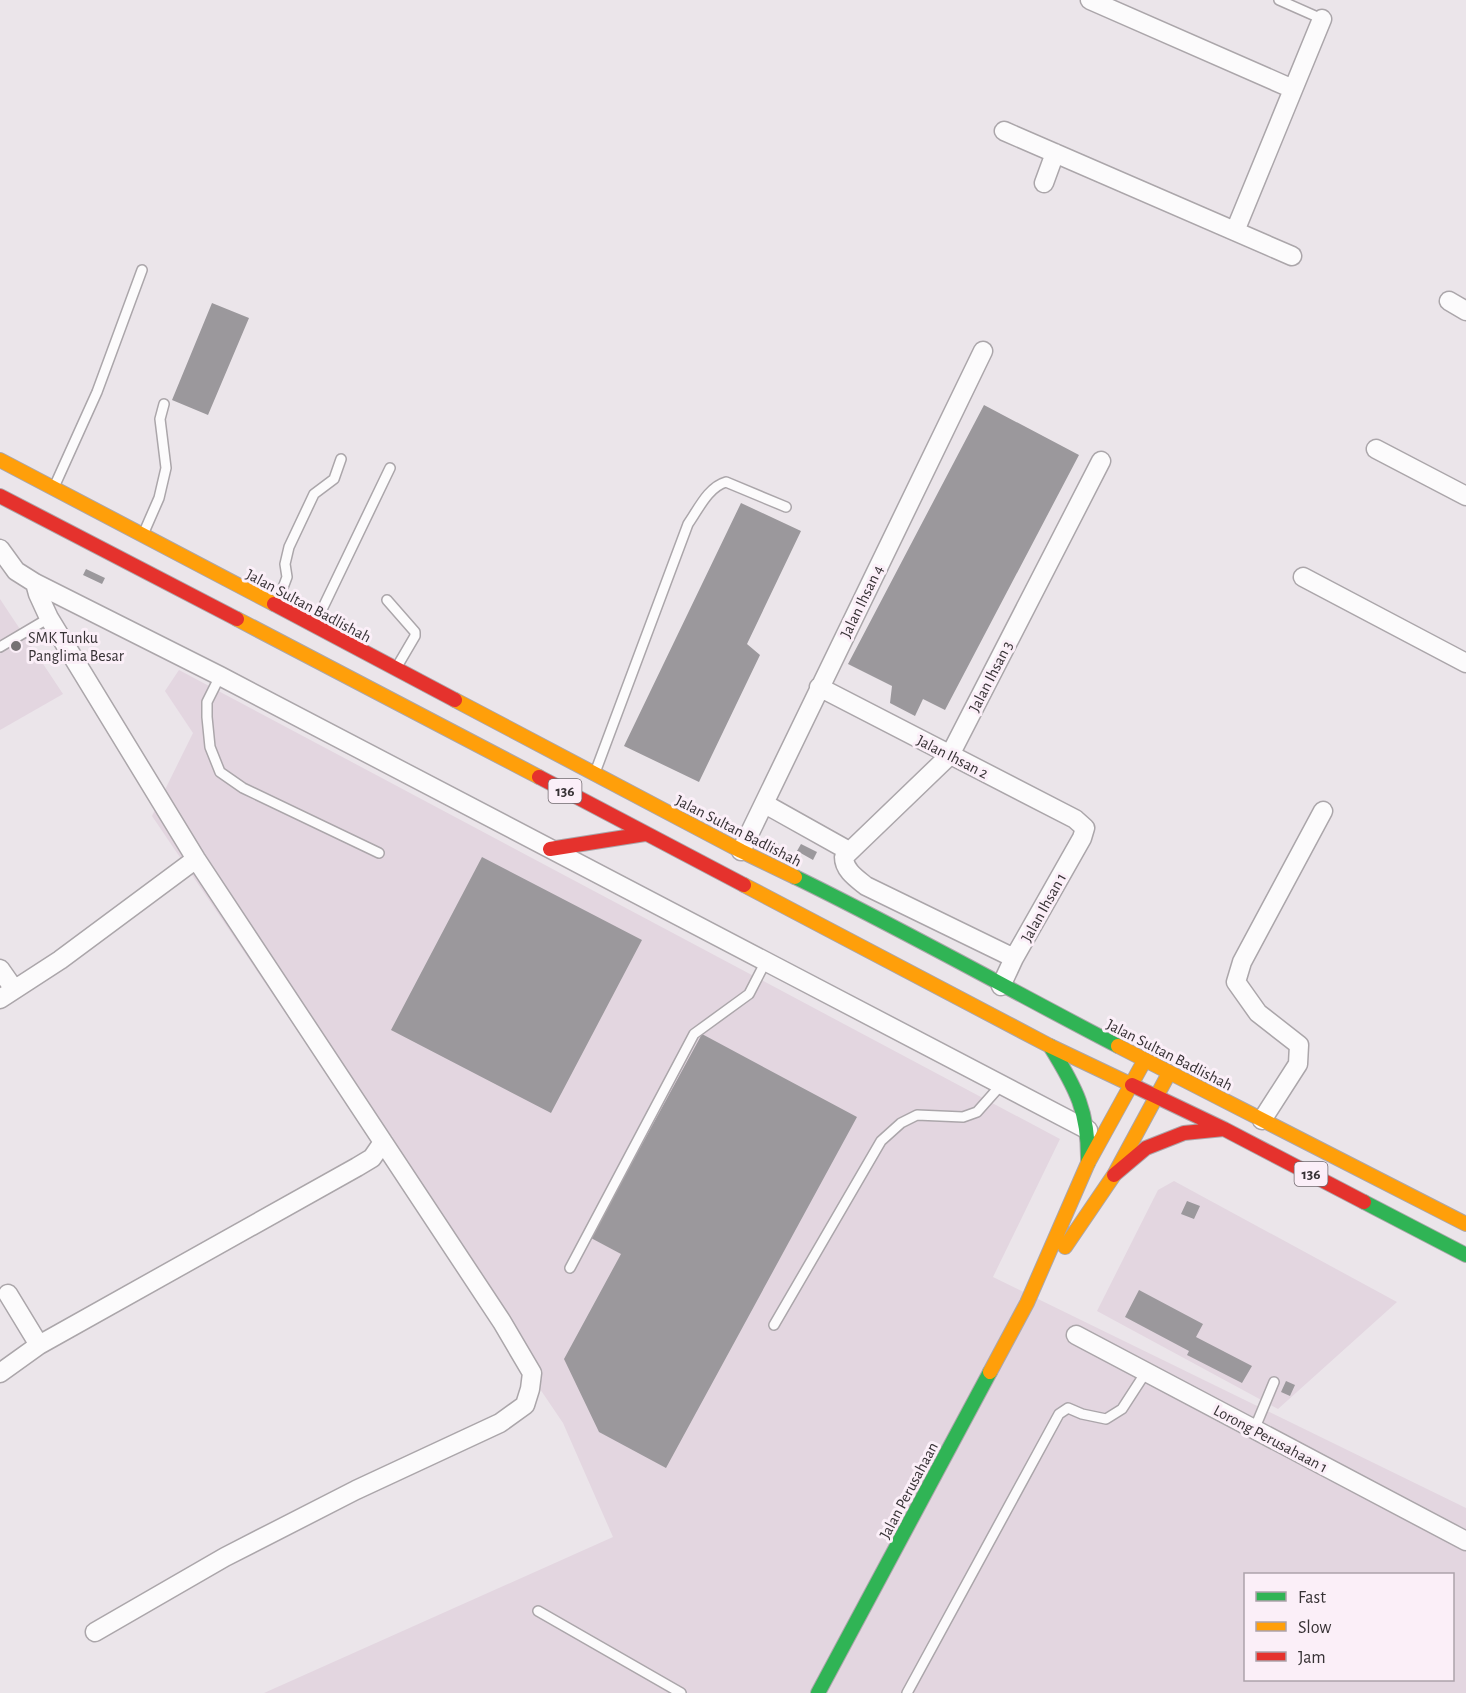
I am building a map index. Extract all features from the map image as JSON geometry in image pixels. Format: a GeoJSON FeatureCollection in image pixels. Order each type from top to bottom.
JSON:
{"type":"FeatureCollection","features":[{"type":"Feature","properties":{"kind":"main road","name":"Jalan Sultan Badlishah"},"geometry":{"type":"LineString","coordinates":[[0,460],[595,775],[741,851],[848,903],[1001,986],[1466,1224]]}},
{"type":"Feature","properties":{"kind":"main road","name":"136"},"geometry":{"type":"LineString","coordinates":[[0,496],[1050,1046],[1224,1129],[1466,1255]]}},
{"type":"Feature","properties":{"kind":"main road"},"geometry":{"type":"LineString","coordinates":[[550,849],[645,834]]}},
{"type":"Feature","properties":{"kind":"main road"},"geometry":{"type":"LineString","coordinates":[[1050,1046],[1072,1082],[1082,1105],[1088,1130],[1088,1163]]}},
{"type":"Feature","properties":{"kind":"main road","name":"Jalan Perusahaan"},"geometry":{"type":"LineString","coordinates":[[818,1693],[1027,1303],[1088,1163],[1145,1059]]}},
{"type":"Feature","properties":{"kind":"main road","name":"Jalan Perusahaan"},"geometry":{"type":"LineString","coordinates":[[1027,1303],[1113,1175],[1171,1072]]}},
{"type":"Feature","properties":{"kind":"main road"},"geometry":{"type":"LineString","coordinates":[[1113,1175],[1146,1148],[1184,1133],[1224,1129]]}},
{"type":"Feature","properties":{"kind":"street"},"geometry":{"type":"LineString","coordinates":[[1090,0],[1293,89]]}},
{"type":"Feature","properties":{"kind":"street"},"geometry":{"type":"LineString","coordinates":[[1235,231],[1322,19]]}},
{"type":"Feature","properties":{"kind":"street"},"geometry":{"type":"LineString","coordinates":[[1004,131],[1292,256]]}},
{"type":"Feature","properties":{"kind":"street"},"geometry":{"type":"LineString","coordinates":[[1044,183],[1055,153]]}},
{"type":"Feature","properties":{"kind":"street"},"geometry":{"type":"LineString","coordinates":[[1449,301],[1466,311]]}},
{"type":"Feature","properties":{"kind":"street","name":"Jalan Ihsan 4"},"geometry":{"type":"LineString","coordinates":[[741,851],[983,351]]}},
{"type":"Feature","properties":{"kind":"street"},"geometry":{"type":"LineString","coordinates":[[1376,449],[1466,496]]}},
{"type":"Feature","properties":{"kind":"street","name":"Jalan Ihsan 3"},"geometry":{"type":"LineString","coordinates":[[846,857],[950,755],[1101,461]]}},
{"type":"Feature","properties":{"kind":"street"},"geometry":{"type":"LineString","coordinates":[[0,549],[16,571],[35,583],[220,676],[1088,1130]]}},
{"type":"Feature","properties":{"kind":"street"},"geometry":{"type":"LineString","coordinates":[[1303,577],[1466,663]]}},
{"type":"Feature","properties":{"kind":"street"},"geometry":{"type":"LineString","coordinates":[[35,583],[49,618],[196,859],[502,1322],[532,1373],[525,1405],[500,1423],[356,1490],[225,1557],[95,1632]]}},
{"type":"Feature","properties":{"kind":"street","name":"Jalan Ihsan 2"},"geometry":{"type":"LineString","coordinates":[[819,687],[1076,819],[1085,828]]}},
{"type":"Feature","properties":{"kind":"street"},"geometry":{"type":"LineString","coordinates":[[765,804],[846,857],[851,874],[866,886],[1014,958]]}},
{"type":"Feature","properties":{"kind":"street"},"geometry":{"type":"LineString","coordinates":[[1262,1120],[1298,1064],[1299,1045],[1258,1013],[1236,982],[1242,962],[1323,811]]}},
{"type":"Feature","properties":{"kind":"street","name":"Jalan Ihsan 1"},"geometry":{"type":"LineString","coordinates":[[1001,986],[1014,958],[1082,838],[1085,828]]}},
{"type":"Feature","properties":{"kind":"street"},"geometry":{"type":"LineString","coordinates":[[0,969],[7,994],[60,960],[196,859]]}},
{"type":"Feature","properties":{"kind":"street"},"geometry":{"type":"LineString","coordinates":[[0,1373],[39,1345],[372,1158],[383,1142]]}},
{"type":"Feature","properties":{"kind":"street"},"geometry":{"type":"LineString","coordinates":[[8,1294],[39,1345]]}},
{"type":"Feature","properties":{"kind":"street","name":"Lorong Perusahaan 1"},"geometry":{"type":"LineString","coordinates":[[1076,1335],[1466,1541]]}},
{"type":"Feature","properties":{"kind":"lane"},"geometry":{"type":"LineString","coordinates":[[1279,0],[1322,19]]}},
{"type":"Feature","properties":{"kind":"lane"},"geometry":{"type":"LineString","coordinates":[[54,487],[97,392],[142,270]]}},
{"type":"Feature","properties":{"kind":"lane"},"geometry":{"type":"LineString","coordinates":[[143,535],[159,498],[166,468],[166,452],[160,435],[160,419],[164,404]]}},
{"type":"Feature","properties":{"kind":"lane"},"geometry":{"type":"LineString","coordinates":[[276,606],[287,577],[285,564],[289,547],[314,494],[333,479],[341,459]]}},
{"type":"Feature","properties":{"kind":"lane"},"geometry":{"type":"LineString","coordinates":[[314,626],[390,468]]}},
{"type":"Feature","properties":{"kind":"lane"},"geometry":{"type":"LineString","coordinates":[[595,775],[688,524],[713,489],[726,482],[786,507]]}},
{"type":"Feature","properties":{"kind":"lane"},"geometry":{"type":"LineString","coordinates":[[387,600],[415,632],[396,670]]}},
{"type":"Feature","properties":{"kind":"lane"},"geometry":{"type":"LineString","coordinates":[[0,647],[49,618]]}},
{"type":"Feature","properties":{"kind":"lane"},"geometry":{"type":"LineString","coordinates":[[220,676],[207,702],[207,717],[210,747],[220,772],[243,788],[379,854]]}},
{"type":"Feature","properties":{"kind":"lane"},"geometry":{"type":"LineString","coordinates":[[570,1268],[694,1034],[749,994],[766,962]]}},
{"type":"Feature","properties":{"kind":"lane"},"geometry":{"type":"LineString","coordinates":[[774,1324],[881,1141],[901,1123],[917,1115],[963,1116],[976,1112],[1001,1085]]}},
{"type":"Feature","properties":{"kind":"lane"},"geometry":{"type":"LineString","coordinates":[[907,1693],[1059,1414],[1068,1408],[1082,1414],[1106,1419],[1122,1408],[1146,1372]]}},
{"type":"Feature","properties":{"kind":"lane"},"geometry":{"type":"LineString","coordinates":[[1254,1430],[1275,1382]]}},
{"type":"Feature","properties":{"kind":"lane"},"geometry":{"type":"LineString","coordinates":[[538,1611],[681,1693]]}},
{"type":"Feature","properties":{"kind":"shaded area","name":"SMK Tunku Panglima Besar"},"geometry":{"type":"Polygon","coordinates":[[[0,599],[63,694],[0,730],[0,599]]]}},
{"type":"Feature","properties":{"kind":"shaded area"},"geometry":{"type":"Polygon","coordinates":[[[179,670],[1060,1139],[993,1277],[1466,1508],[1466,1693],[264,1693],[613,1537],[563,1423],[152,816],[193,733],[165,691],[179,670]]]}},
{"type":"Feature","properties":{"kind":"shaded area"},"geometry":{"type":"Polygon","coordinates":[[[1174,1181],[1397,1302],[1278,1409],[1097,1311],[1158,1190],[1174,1181]]]}},
{"type":"Feature","properties":{"kind":"building"},"geometry":{"type":"Polygon","coordinates":[[[212,303],[249,318],[208,415],[172,400],[212,303]]]}},
{"type":"Feature","properties":{"kind":"building"},"geometry":{"type":"Polygon","coordinates":[[[984,405],[1079,455],[945,710],[923,699],[915,716],[890,703],[892,686],[848,664],[984,405]]]}},
{"type":"Feature","properties":{"kind":"building"},"geometry":{"type":"Polygon","coordinates":[[[741,503],[801,531],[747,644],[760,655],[699,782],[624,746],[741,503]]]}},
{"type":"Feature","properties":{"kind":"building"},"geometry":{"type":"Polygon","coordinates":[[[86,569],[105,578],[102,584],[83,575],[86,569]]]}},
{"type":"Feature","properties":{"kind":"building"},"geometry":{"type":"Polygon","coordinates":[[[801,844],[817,852],[813,860],[797,851],[801,844]]]}},
{"type":"Feature","properties":{"kind":"building"},"geometry":{"type":"Polygon","coordinates":[[[482,857],[642,940],[551,1113],[391,1030],[482,857]]]}},
{"type":"Feature","properties":{"kind":"building"},"geometry":{"type":"Polygon","coordinates":[[[702,1034],[857,1117],[666,1468],[599,1432],[564,1359],[621,1254],[591,1238],[702,1034]]]}},
{"type":"Feature","properties":{"kind":"building"},"geometry":{"type":"Polygon","coordinates":[[[1187,1201],[1200,1206],[1194,1219],[1181,1214],[1187,1201]]]}},
{"type":"Feature","properties":{"kind":"building"},"geometry":{"type":"Polygon","coordinates":[[[1139,1290],[1203,1324],[1196,1337],[1252,1366],[1242,1383],[1187,1355],[1189,1351],[1125,1317],[1139,1290]]]}},
{"type":"Feature","properties":{"kind":"building"},"geometry":{"type":"Polygon","coordinates":[[[1286,1381],[1295,1385],[1290,1396],[1281,1392],[1286,1381]]]}},
{"type":"Feature","properties":{"kind":"traffic: fast"},"geometry":{"type":"LineString","coordinates":[[795,877],[1118,1046]]}},
{"type":"Feature","properties":{"kind":"traffic: fast"},"geometry":{"type":"LineString","coordinates":[[1050,1046],[1079,1101],[1086,1129],[1088,1163]]}},
{"type":"Feature","properties":{"kind":"traffic: fast"},"geometry":{"type":"LineString","coordinates":[[1364,1202],[1466,1255]]}},
{"type":"Feature","properties":{"kind":"traffic: fast"},"geometry":{"type":"LineString","coordinates":[[818,1693],[990,1372]]}},
{"type":"Feature","properties":{"kind":"traffic: slow"},"geometry":{"type":"LineString","coordinates":[[0,460],[274,604]]}},
{"type":"Feature","properties":{"kind":"traffic: slow"},"geometry":{"type":"LineString","coordinates":[[237,619],[539,777]]}},
{"type":"Feature","properties":{"kind":"traffic: slow"},"geometry":{"type":"LineString","coordinates":[[455,700],[741,851],[795,877]]}},
{"type":"Feature","properties":{"kind":"traffic: slow"},"geometry":{"type":"LineString","coordinates":[[744,885],[1050,1046],[1132,1085]]}},
{"type":"Feature","properties":{"kind":"traffic: slow"},"geometry":{"type":"LineString","coordinates":[[1118,1046],[1466,1224]]}},
{"type":"Feature","properties":{"kind":"traffic: slow"},"geometry":{"type":"LineString","coordinates":[[990,1372],[1027,1303],[1088,1163],[1142,1065]]}},
{"type":"Feature","properties":{"kind":"traffic: slow"},"geometry":{"type":"LineString","coordinates":[[1065,1247],[1114,1175],[1167,1077]]}},
{"type":"Feature","properties":{"kind":"traffic: jam"},"geometry":{"type":"LineString","coordinates":[[0,496],[237,619]]}},
{"type":"Feature","properties":{"kind":"traffic: jam"},"geometry":{"type":"LineString","coordinates":[[274,604],[455,700]]}},
{"type":"Feature","properties":{"kind":"traffic: jam"},"geometry":{"type":"LineString","coordinates":[[539,777],[744,885]]}},
{"type":"Feature","properties":{"kind":"traffic: jam"},"geometry":{"type":"LineString","coordinates":[[550,849],[645,834]]}},
{"type":"Feature","properties":{"kind":"traffic: jam"},"geometry":{"type":"LineString","coordinates":[[1132,1085],[1224,1129],[1364,1202]]}},
{"type":"Feature","properties":{"kind":"traffic: jam"},"geometry":{"type":"LineString","coordinates":[[1114,1175],[1146,1148],[1184,1133],[1224,1129]]}},
{"type":"Feature","properties":{"kind":"place","name":"SMK Tunku Panglima Besar"},"geometry":{"type":"Point","coordinates":[16,646]}}]}
